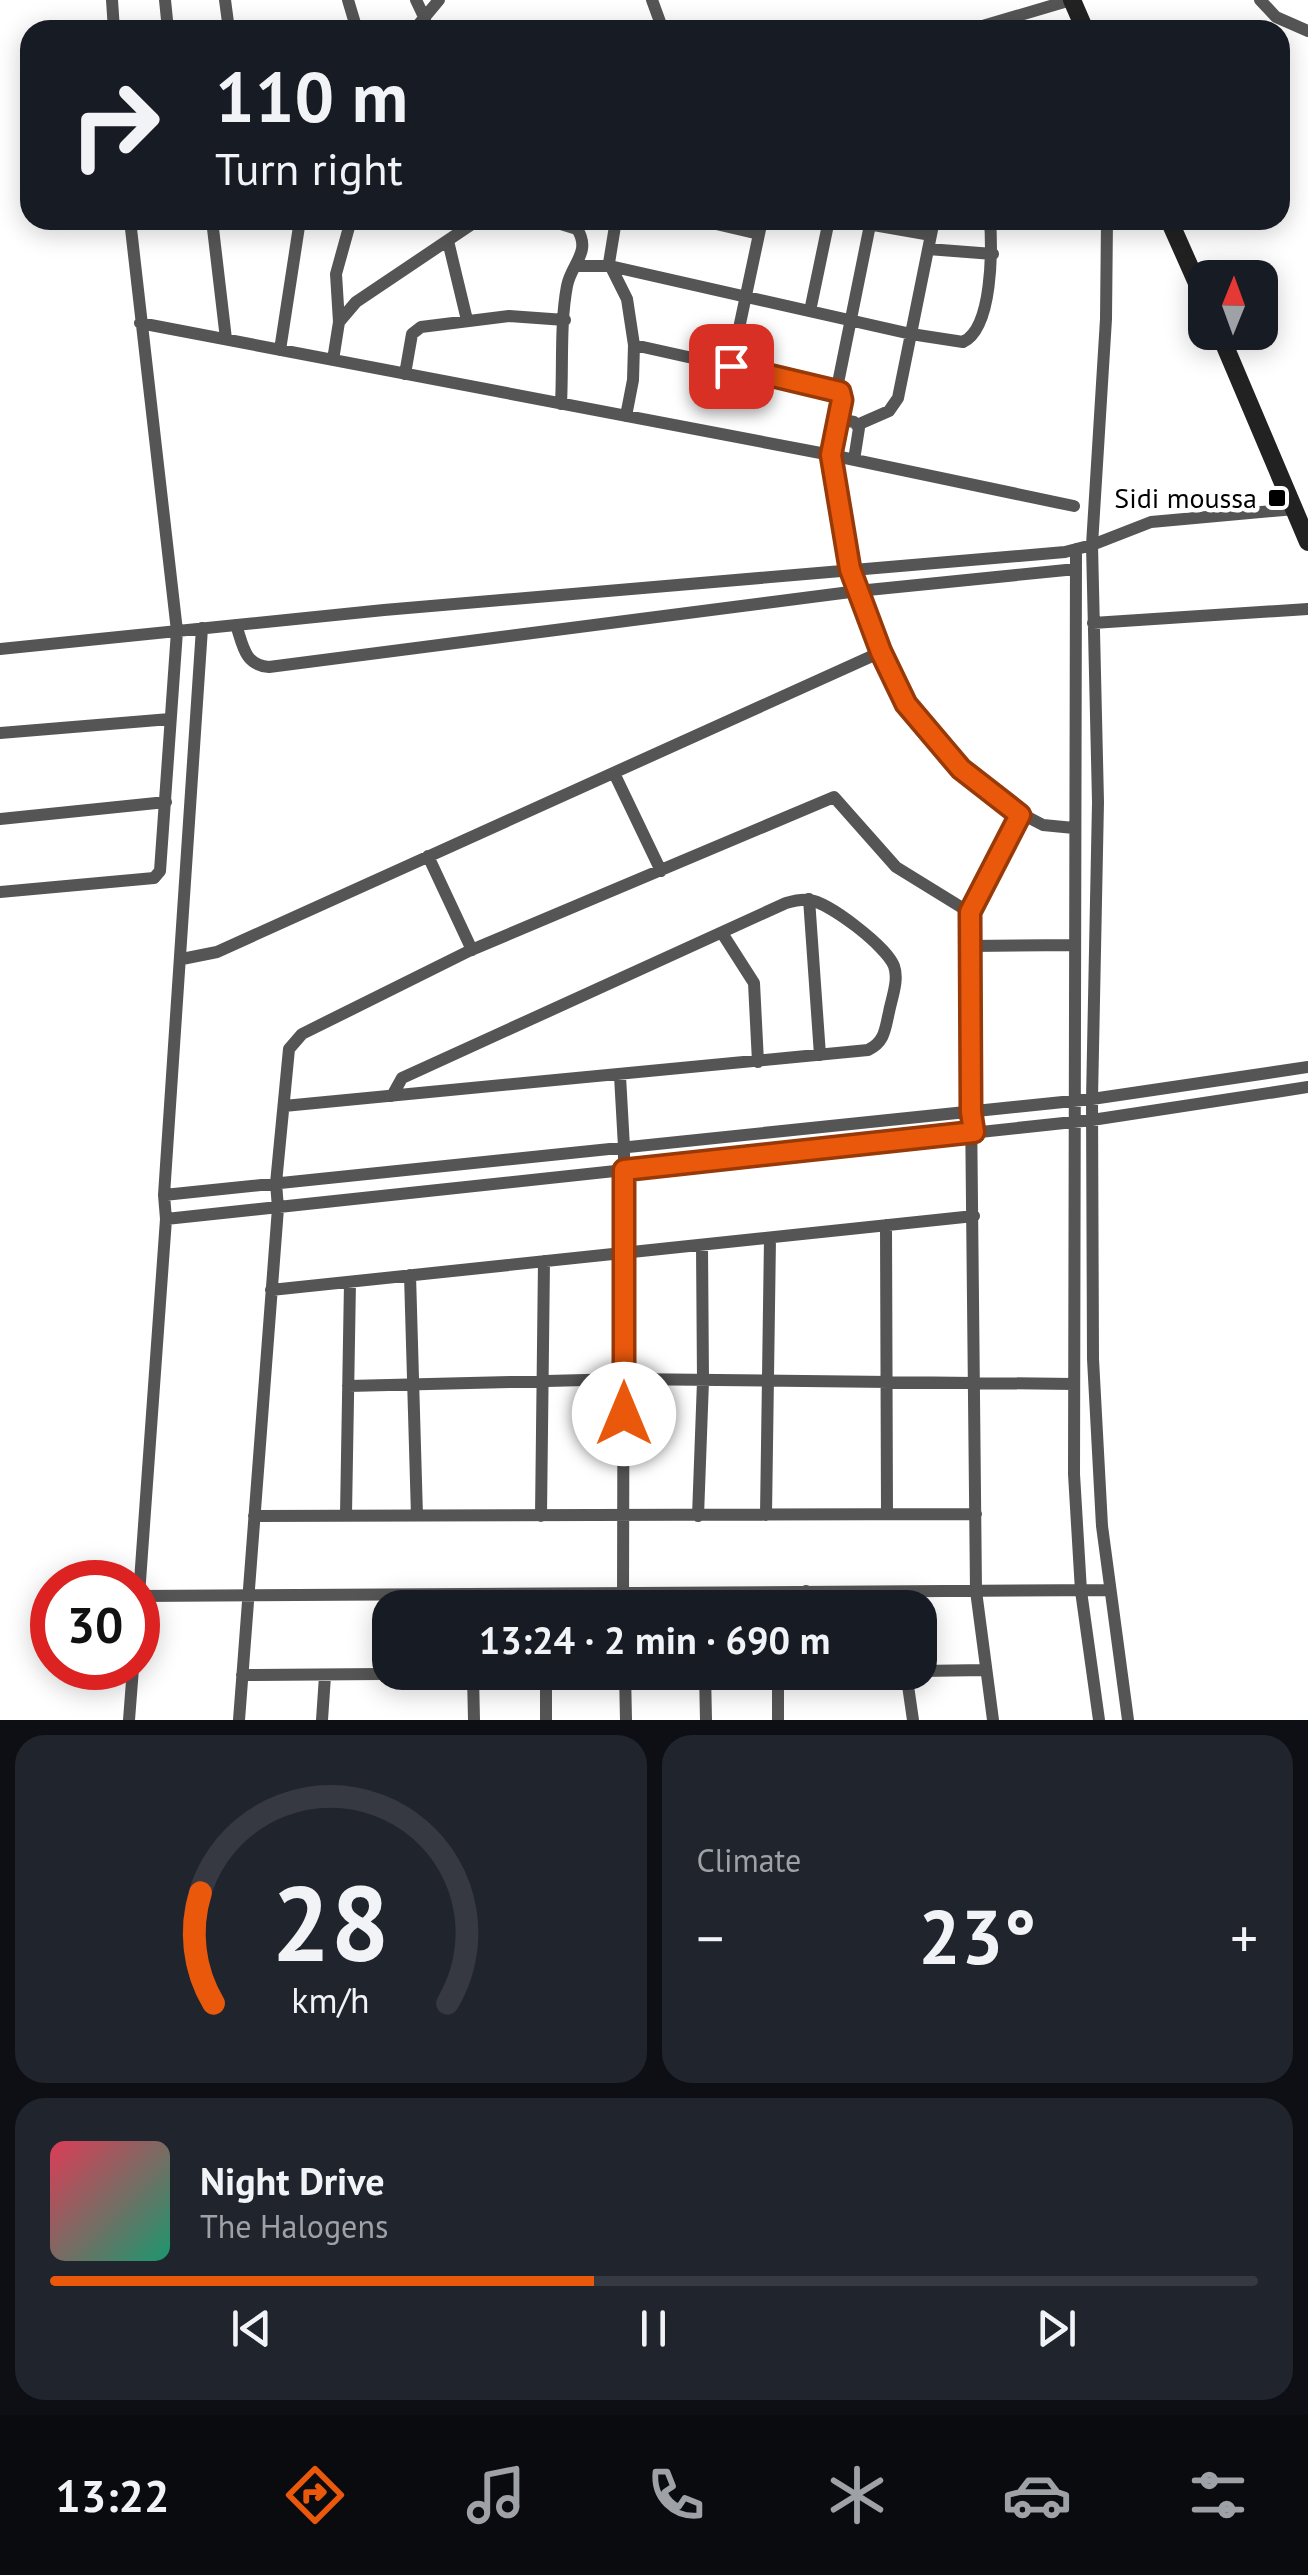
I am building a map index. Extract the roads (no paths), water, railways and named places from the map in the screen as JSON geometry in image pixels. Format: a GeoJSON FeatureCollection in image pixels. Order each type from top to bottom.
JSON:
{"type":"FeatureCollection","features":[{"type":"Feature","properties":{"kind":"street"},"geometry":{"type":"LineString","coordinates":[[416,0],[425,20]]}},
{"type":"Feature","properties":{"kind":"street"},"geometry":{"type":"LineString","coordinates":[[425,20],[439,0]]}},
{"type":"Feature","properties":{"kind":"street"},"geometry":{"type":"LineString","coordinates":[[1003,20],[1071,0]]}},
{"type":"Feature","properties":{"kind":"street"},"geometry":{"type":"LineString","coordinates":[[1262,1],[1283,20]]}},
{"type":"Feature","properties":{"kind":"street"},"geometry":{"type":"LineString","coordinates":[[0,892],[154,878],[160,871],[177,631],[131,230]]}},
{"type":"Feature","properties":{"kind":"street"},"geometry":{"type":"LineString","coordinates":[[213,230],[226,339]]}},
{"type":"Feature","properties":{"kind":"street"},"geometry":{"type":"LineString","coordinates":[[280,350],[298,230]]}},
{"type":"Feature","properties":{"kind":"street"},"geometry":{"type":"LineString","coordinates":[[333,360],[339,322],[336,274],[348,230]]}},
{"type":"Feature","properties":{"kind":"street"},"geometry":{"type":"LineString","coordinates":[[339,322],[356,302],[464,230]]}},
{"type":"Feature","properties":{"kind":"street"},"geometry":{"type":"LineString","coordinates":[[562,404],[566,288],[583,250],[578,230]]}},
{"type":"Feature","properties":{"kind":"street"},"geometry":{"type":"LineString","coordinates":[[614,230],[608,252],[610,266],[627,299],[634,345],[626,416]]}},
{"type":"Feature","properties":{"kind":"street"},"geometry":{"type":"LineString","coordinates":[[731,366],[760,230]]}},
{"type":"Feature","properties":{"kind":"street"},"geometry":{"type":"LineString","coordinates":[[810,311],[827,230]]}},
{"type":"Feature","properties":{"kind":"street"},"geometry":{"type":"LineString","coordinates":[[837,388],[869,230]]}},
{"type":"Feature","properties":{"kind":"street"},"geometry":{"type":"LineString","coordinates":[[894,230],[929,242],[992,254]]}},
{"type":"Feature","properties":{"kind":"street"},"geometry":{"type":"LineString","coordinates":[[838,420],[858,426],[885,414],[896,404],[932,230]]}},
{"type":"Feature","properties":{"kind":"street"},"geometry":{"type":"LineString","coordinates":[[576,266],[610,266],[960,343],[970,339],[991,281],[991,230]]}},
{"type":"Feature","properties":{"kind":"street"},"geometry":{"type":"LineString","coordinates":[[1107,230],[1106,319],[1092,545],[1098,802],[1092,1099],[1096,1447],[1109,1590],[1128,1720]]}},
{"type":"Feature","properties":{"kind":"street"},"geometry":{"type":"LineString","coordinates":[[1174,230],[1188,262]]}},
{"type":"Feature","properties":{"kind":"street"},"geometry":{"type":"LineString","coordinates":[[448,242],[468,320]]}},
{"type":"Feature","properties":{"kind":"street"},"geometry":{"type":"LineString","coordinates":[[405,374],[411,338],[417,328],[509,316],[565,320]]}},
{"type":"Feature","properties":{"kind":"street"},"geometry":{"type":"LineString","coordinates":[[140,323],[831,455],[1074,506]]}},
{"type":"Feature","properties":{"kind":"street"},"geometry":{"type":"LineString","coordinates":[[634,345],[837,388],[842,395],[831,455],[850,569],[881,652],[906,704],[961,769],[1020,815],[1043,825],[1074,828]]}},
{"type":"Feature","properties":{"kind":"street"},"geometry":{"type":"LineString","coordinates":[[1227,350],[1301,517],[1308,542]]}},
{"type":"Feature","properties":{"kind":"street"},"geometry":{"type":"LineString","coordinates":[[854,460],[858,426]]}},
{"type":"Feature","properties":{"kind":"street"},"geometry":{"type":"LineString","coordinates":[[0,648],[1076,549],[1151,522],[1301,517]]}},
{"type":"Feature","properties":{"kind":"street"},"geometry":{"type":"LineString","coordinates":[[1076,549],[1074,1474],[1081,1591],[1099,1720]]}},
{"type":"Feature","properties":{"kind":"street"},"geometry":{"type":"LineString","coordinates":[[236,625],[250,660],[269,666],[858,591],[1076,570]]}},
{"type":"Feature","properties":{"kind":"street"},"geometry":{"type":"LineString","coordinates":[[1093,622],[1308,609]]}},
{"type":"Feature","properties":{"kind":"street"},"geometry":{"type":"LineString","coordinates":[[141,1560],[202,628]]}},
{"type":"Feature","properties":{"kind":"street"},"geometry":{"type":"LineString","coordinates":[[182,960],[216,952],[881,652]]}},
{"type":"Feature","properties":{"kind":"street"},"geometry":{"type":"LineString","coordinates":[[0,733],[170,719]]}},
{"type":"Feature","properties":{"kind":"street"},"geometry":{"type":"LineString","coordinates":[[614,773],[661,871]]}},
{"type":"Feature","properties":{"kind":"street"},"geometry":{"type":"LineString","coordinates":[[239,1720],[278,1208],[276,1183],[289,1049],[302,1034],[472,950],[834,797],[896,866],[970,912]]}},
{"type":"Feature","properties":{"kind":"street"},"geometry":{"type":"LineString","coordinates":[[0,819],[166,802]]}},
{"type":"Feature","properties":{"kind":"street"},"geometry":{"type":"LineString","coordinates":[[1074,803],[1098,802]]}},
{"type":"Feature","properties":{"kind":"street"},"geometry":{"type":"LineString","coordinates":[[993,1720],[976,1591],[970,912],[1020,815]]}},
{"type":"Feature","properties":{"kind":"street"},"geometry":{"type":"LineString","coordinates":[[428,856],[472,950]]}},
{"type":"Feature","properties":{"kind":"street"},"geometry":{"type":"LineString","coordinates":[[1074,858],[1098,859]]}},
{"type":"Feature","properties":{"kind":"street"},"geometry":{"type":"LineString","coordinates":[[284,1106],[620,1076],[868,1050],[884,1035],[896,973],[890,958],[878,946],[828,906],[809,900],[786,903],[402,1078],[392,1096]]}},
{"type":"Feature","properties":{"kind":"street"},"geometry":{"type":"LineString","coordinates":[[809,900],[820,1055]]}},
{"type":"Feature","properties":{"kind":"street"},"geometry":{"type":"LineString","coordinates":[[722,933],[754,982],[758,1062]]}},
{"type":"Feature","properties":{"kind":"street"},"geometry":{"type":"LineString","coordinates":[[970,946],[1074,945]]}},
{"type":"Feature","properties":{"kind":"street"},"geometry":{"type":"LineString","coordinates":[[164,1195],[1092,1099],[1308,1067]]}},
{"type":"Feature","properties":{"kind":"street"},"geometry":{"type":"LineString","coordinates":[[620,1076],[624,1147],[623,1590]]}},
{"type":"Feature","properties":{"kind":"street"},"geometry":{"type":"LineString","coordinates":[[166,1220],[1092,1120],[1308,1087]]}},
{"type":"Feature","properties":{"kind":"street"},"geometry":{"type":"LineString","coordinates":[[271,1290],[974,1216]]}},
{"type":"Feature","properties":{"kind":"street"},"geometry":{"type":"LineString","coordinates":[[886,1225],[887,1514]]}},
{"type":"Feature","properties":{"kind":"street"},"geometry":{"type":"LineString","coordinates":[[766,1515],[770,1238]]}},
{"type":"Feature","properties":{"kind":"street"},"geometry":{"type":"LineString","coordinates":[[698,1516],[703,1381],[702,1245]]}},
{"type":"Feature","properties":{"kind":"street"},"geometry":{"type":"LineString","coordinates":[[541,1516],[544,1261]]}},
{"type":"Feature","properties":{"kind":"street"},"geometry":{"type":"LineString","coordinates":[[410,1275],[417,1516]]}},
{"type":"Feature","properties":{"kind":"street"},"geometry":{"type":"LineString","coordinates":[[346,1514],[350,1282]]}},
{"type":"Feature","properties":{"kind":"street"},"geometry":{"type":"LineString","coordinates":[[348,1386],[624,1379],[1074,1384]]}},
{"type":"Feature","properties":{"kind":"street"},"geometry":{"type":"LineString","coordinates":[[254,1516],[976,1514]]}},
{"type":"Feature","properties":{"kind":"street"},"geometry":{"type":"LineString","coordinates":[[937,1591],[1109,1590]]}},
{"type":"Feature","properties":{"kind":"street"},"geometry":{"type":"LineString","coordinates":[[160,1596],[372,1594]]}},
{"type":"Feature","properties":{"kind":"street"},"geometry":{"type":"LineString","coordinates":[[937,1671],[986,1670]]}},
{"type":"Feature","properties":{"kind":"street"},"geometry":{"type":"LineString","coordinates":[[242,1674],[372,1675]]}},
{"type":"Feature","properties":{"kind":"street"},"geometry":{"type":"LineString","coordinates":[[322,1720],[325,1676]]}},
{"type":"Feature","properties":{"kind":"street"},"geometry":{"type":"LineString","coordinates":[[129,1720],[131,1690]]}},
{"type":"Feature","properties":{"kind":"street"},"geometry":{"type":"LineString","coordinates":[[473,1690],[474,1720]]}},
{"type":"Feature","properties":{"kind":"street"},"geometry":{"type":"LineString","coordinates":[[546,1690],[546,1720]]}},
{"type":"Feature","properties":{"kind":"street"},"geometry":{"type":"LineString","coordinates":[[625,1690],[626,1720]]}},
{"type":"Feature","properties":{"kind":"street"},"geometry":{"type":"LineString","coordinates":[[705,1690],[706,1720]]}},
{"type":"Feature","properties":{"kind":"street"},"geometry":{"type":"LineString","coordinates":[[778,1690],[778,1720]]}},
{"type":"Feature","properties":{"kind":"street"},"geometry":{"type":"LineString","coordinates":[[908,1690],[912,1720]]}},
{"type":"Feature","properties":{"kind":"place","name":"Sidi moussa"},"geometry":{"type":"Point","coordinates":[1277,498]}}]}
